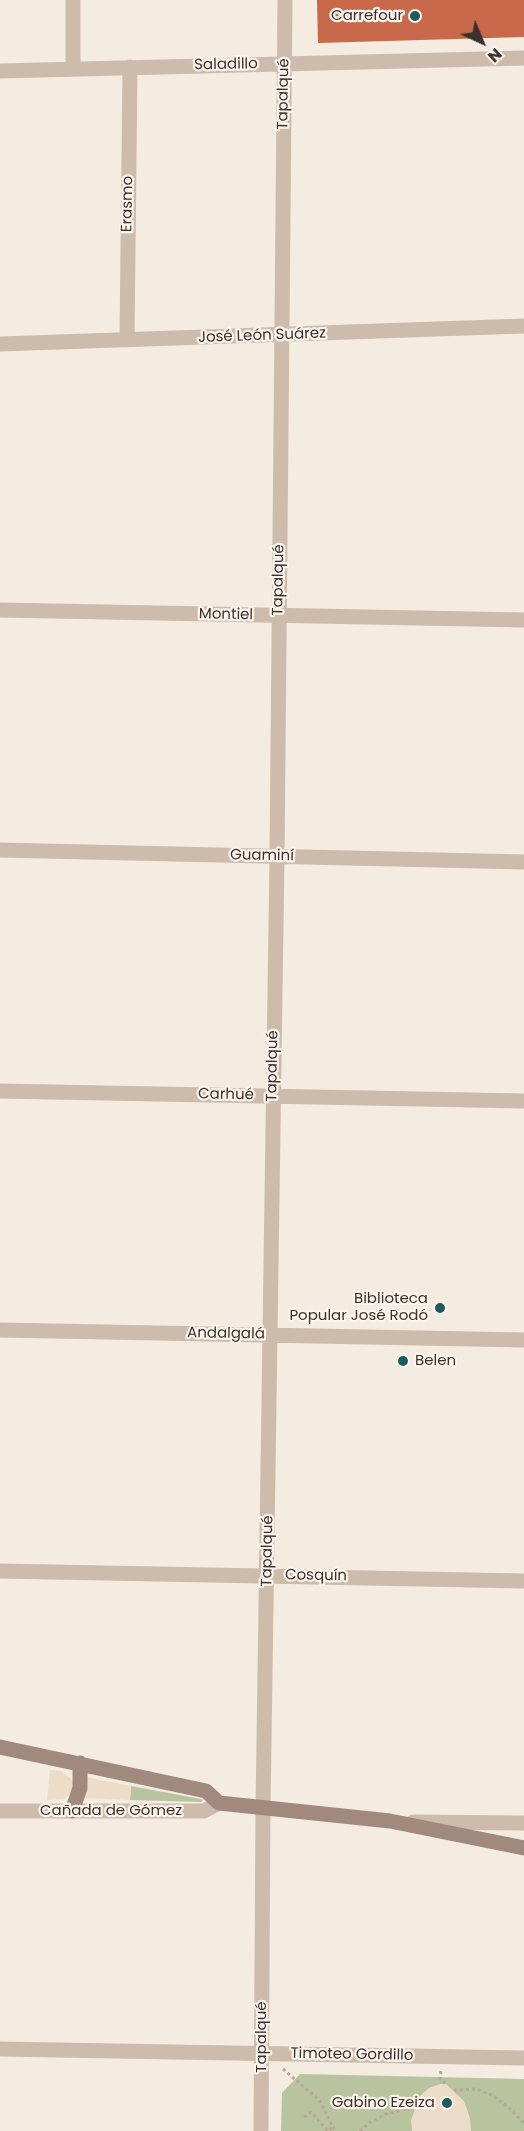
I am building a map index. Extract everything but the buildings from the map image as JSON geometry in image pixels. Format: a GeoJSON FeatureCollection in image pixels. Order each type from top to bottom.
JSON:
{"type":"FeatureCollection","features":[{"type":"Feature","properties":{"kind":"street"},"geometry":{"type":"LineString","coordinates":[[73,0],[73,69]]}},
{"type":"Feature","properties":{"kind":"street","name":"Tapalqué"},"geometry":{"type":"LineString","coordinates":[[261,2131],[285,0]]}},
{"type":"Feature","properties":{"kind":"street","name":"Saladillo"},"geometry":{"type":"LineString","coordinates":[[0,71],[524,58]]}},
{"type":"Feature","properties":{"kind":"street","name":"Erasmo"},"geometry":{"type":"LineString","coordinates":[[127,340],[130,67]]}},
{"type":"Feature","properties":{"kind":"street","name":"José León Suárez"},"geometry":{"type":"LineString","coordinates":[[0,344],[524,326]]}},
{"type":"Feature","properties":{"kind":"street","name":"Montiel"},"geometry":{"type":"LineString","coordinates":[[0,610],[524,620]]}},
{"type":"Feature","properties":{"kind":"street","name":"Guaminí"},"geometry":{"type":"LineString","coordinates":[[0,850],[524,862]]}},
{"type":"Feature","properties":{"kind":"street","name":"Carhué"},"geometry":{"type":"LineString","coordinates":[[0,1091],[524,1101]]}},
{"type":"Feature","properties":{"kind":"street","name":"Andalgalá"},"geometry":{"type":"LineString","coordinates":[[0,1330],[524,1340]]}},
{"type":"Feature","properties":{"kind":"street","name":"Cosquín"},"geometry":{"type":"LineString","coordinates":[[0,1571],[524,1581]]}},
{"type":"Feature","properties":{"kind":"street"},"geometry":{"type":"LineString","coordinates":[[0,1747],[206,1791],[219,1803],[390,1821],[524,1823]]}},
{"type":"Feature","properties":{"kind":"street"},"geometry":{"type":"LineString","coordinates":[[72,1811],[80,1788],[80,1763]]}},
{"type":"Feature","properties":{"kind":"street","name":"Cañada de Gómez"},"geometry":{"type":"LineString","coordinates":[[0,1810],[204,1811],[219,1803]]}},
{"type":"Feature","properties":{"kind":"street"},"geometry":{"type":"LineString","coordinates":[[390,1821],[524,1848]]}},
{"type":"Feature","properties":{"kind":"street","name":"Timoteo Gordillo"},"geometry":{"type":"LineString","coordinates":[[0,2049],[524,2058]]}},
{"type":"Feature","properties":{"kind":"path"},"geometry":{"type":"LineString","coordinates":[[262,2053],[297,2078],[319,2100],[334,2129],[328,2131],[311,2112],[304,2117]]}},
{"type":"Feature","properties":{"kind":"path"},"geometry":{"type":"LineString","coordinates":[[454,2090],[476,2089],[492,2095],[524,2122]]}},
{"type":"Feature","properties":{"kind":"path"},"geometry":{"type":"LineString","coordinates":[[360,2131],[369,2122],[386,2114],[415,2107]]}},
{"type":"Feature","properties":{"kind":"green space"},"geometry":{"type":"Polygon","coordinates":[[[131,1786],[203,1800],[201,1802],[130,1800],[131,1786]]]}},
{"type":"Feature","properties":{"kind":"green space"},"geometry":{"type":"Polygon","coordinates":[[[300,2074],[524,2079],[524,2131],[281,2131],[282,2093],[300,2074]]]}},
{"type":"Feature","properties":{"kind":"shaded area"},"geometry":{"type":"Polygon","coordinates":[[[50,1770],[60,1771],[73,1783],[72,1791],[65,1799],[47,1800],[50,1770]]]}},
{"type":"Feature","properties":{"kind":"shaded area"},"geometry":{"type":"Polygon","coordinates":[[[86,1777],[131,1786],[130,1800],[82,1798],[88,1788],[86,1777]]]}},
{"type":"Feature","properties":{"kind":"shaded area"},"geometry":{"type":"Polygon","coordinates":[[[446,2084],[464,2101],[470,2118],[471,2131],[412,2131],[411,2120],[420,2096],[429,2088],[446,2084]]]}},
{"type":"Feature","properties":{"kind":"place","name":"Carrefour"},"geometry":{"type":"Point","coordinates":[415,16]}},
{"type":"Feature","properties":{"kind":"place","name":"Biblioteca Popular José Rodó"},"geometry":{"type":"Point","coordinates":[440,1308]}},
{"type":"Feature","properties":{"kind":"place","name":"Belen"},"geometry":{"type":"Point","coordinates":[403,1361]}},
{"type":"Feature","properties":{"kind":"place","name":"Gabino Ezeiza"},"geometry":{"type":"Point","coordinates":[447,2103]}}]}
